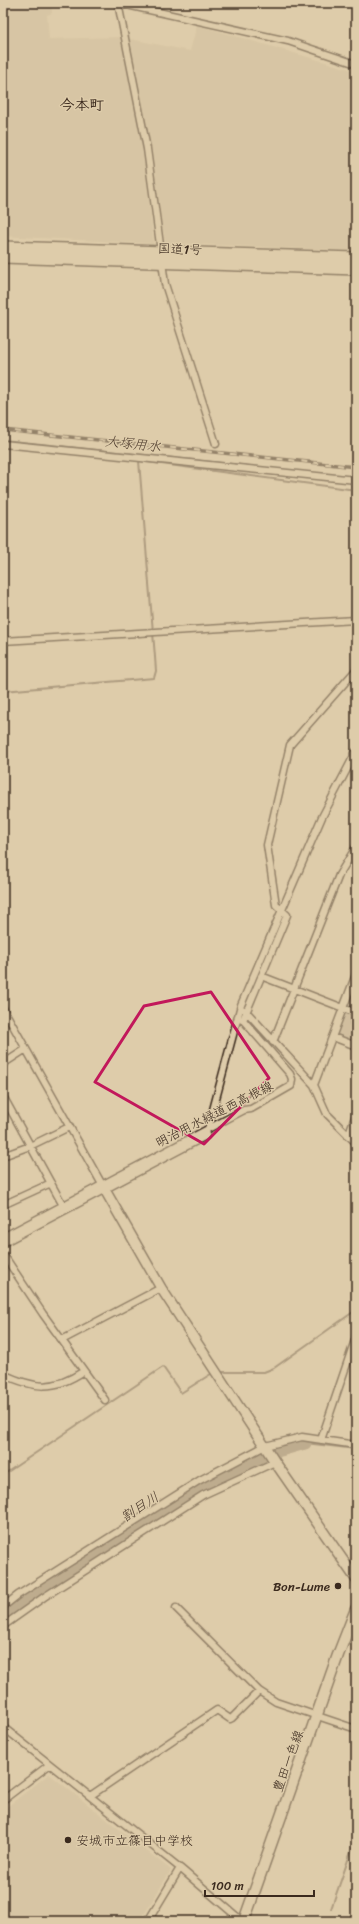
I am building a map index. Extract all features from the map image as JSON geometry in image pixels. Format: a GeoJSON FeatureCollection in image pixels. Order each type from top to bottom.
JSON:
{"type":"FeatureCollection","features":[{"type":"Feature","properties":{"kind":"highway","name":"国道1号"},"geometry":{"type":"LineString","coordinates":[[3,247],[356,269]]}},
{"type":"Feature","properties":{"kind":"highway","name":"国道1号"},"geometry":{"type":"LineString","coordinates":[[3,257],[356,258]]}},
{"type":"Feature","properties":{"kind":"main road","name":"豊田一色線"},"geometry":{"type":"LineString","coordinates":[[243,1921],[318,1715],[338,1655],[356,1609]]}},
{"type":"Feature","properties":{"kind":"street"},"geometry":{"type":"LineString","coordinates":[[216,444],[165,284],[147,150],[118,3],[288,41],[356,64]]}},
{"type":"Feature","properties":{"kind":"street"},"geometry":{"type":"LineString","coordinates":[[3,444],[356,480]]}},
{"type":"Feature","properties":{"kind":"street"},"geometry":{"type":"LineString","coordinates":[[3,641],[356,620]]}},
{"type":"Feature","properties":{"kind":"street"},"geometry":{"type":"LineString","coordinates":[[246,1012],[287,915],[276,905],[267,845],[290,745],[356,670]]}},
{"type":"Feature","properties":{"kind":"street"},"geometry":{"type":"LineString","coordinates":[[3,1243],[103,1187],[206,1136],[241,1006],[322,817],[356,754]]}},
{"type":"Feature","properties":{"kind":"street"},"geometry":{"type":"LineString","coordinates":[[273,1042],[339,875],[356,847]]}},
{"type":"Feature","properties":{"kind":"street"},"geometry":{"type":"LineString","coordinates":[[314,1085],[343,1007],[354,983],[356,974]]}},
{"type":"Feature","properties":{"kind":"street"},"geometry":{"type":"LineString","coordinates":[[261,976],[356,1013],[354,1022],[356,1032]]}},
{"type":"Feature","properties":{"kind":"street"},"geometry":{"type":"LineString","coordinates":[[241,1006],[314,1085],[327,1114],[356,1143]]}},
{"type":"Feature","properties":{"kind":"street"},"geometry":{"type":"LineString","coordinates":[[3,1008],[161,1288],[265,1446],[356,1579]]}},
{"type":"Feature","properties":{"kind":"street","name":"明治用水緑道西高根線"},"geometry":{"type":"LineString","coordinates":[[207,1129],[244,1110],[251,1109],[291,1086],[292,1079],[290,1074],[243,1020],[246,1012]]}},
{"type":"Feature","properties":{"kind":"street"},"geometry":{"type":"LineString","coordinates":[[333,1037],[356,1046]]}},
{"type":"Feature","properties":{"kind":"street"},"geometry":{"type":"LineString","coordinates":[[3,1064],[26,1049]]}},
{"type":"Feature","properties":{"kind":"street"},"geometry":{"type":"LineString","coordinates":[[3,1096],[65,1208]]}},
{"type":"Feature","properties":{"kind":"street"},"geometry":{"type":"LineString","coordinates":[[3,1111],[10,1109]]}},
{"type":"Feature","properties":{"kind":"street"},"geometry":{"type":"LineString","coordinates":[[348,1136],[356,1114]]}},
{"type":"Feature","properties":{"kind":"street"},"geometry":{"type":"LineString","coordinates":[[3,1156],[30,1146],[69,1127]]}},
{"type":"Feature","properties":{"kind":"street"},"geometry":{"type":"LineString","coordinates":[[3,1205],[51,1183]]}},
{"type":"Feature","properties":{"kind":"street"},"geometry":{"type":"LineString","coordinates":[[3,1237],[65,1208]]}},
{"type":"Feature","properties":{"kind":"street"},"geometry":{"type":"LineString","coordinates":[[3,1254],[105,1400]]}},
{"type":"Feature","properties":{"kind":"street"},"geometry":{"type":"LineString","coordinates":[[62,1340],[161,1288]]}},
{"type":"Feature","properties":{"kind":"street"},"geometry":{"type":"LineString","coordinates":[[321,1440],[356,1337]]}},
{"type":"Feature","properties":{"kind":"street"},"geometry":{"type":"LineString","coordinates":[[3,1374],[21,1382],[36,1386],[48,1386],[69,1381],[84,1371]]}},
{"type":"Feature","properties":{"kind":"street"},"geometry":{"type":"LineString","coordinates":[[3,1607],[18,1595],[200,1480],[265,1446],[302,1437],[356,1445]]}},
{"type":"Feature","properties":{"kind":"street"},"geometry":{"type":"LineString","coordinates":[[3,1626],[44,1597],[203,1495],[274,1459]]}},
{"type":"Feature","properties":{"kind":"street"},"geometry":{"type":"LineString","coordinates":[[176,1608],[259,1691],[276,1702],[356,1729]]}},
{"type":"Feature","properties":{"kind":"street"},"geometry":{"type":"LineString","coordinates":[[90,1796],[217,1710],[230,1719],[232,1718],[259,1691]]}},
{"type":"Feature","properties":{"kind":"street"},"geometry":{"type":"LineString","coordinates":[[3,1727],[180,1868],[243,1921]]}},
{"type":"Feature","properties":{"kind":"street"},"geometry":{"type":"LineString","coordinates":[[3,1800],[49,1765]]}},
{"type":"Feature","properties":{"kind":"street"},"geometry":{"type":"LineString","coordinates":[[148,1921],[180,1868]]}},
{"type":"Feature","properties":{"kind":"highlighted area"},"geometry":{"type":"Polygon","coordinates":[[[211,992],[269,1078],[204,1144],[95,1082],[144,1006],[211,992]]]}},
{"type":"Feature","properties":{"kind":"shaded area"},"geometry":{"type":"Polygon","coordinates":[[[3,3],[51,3],[52,13],[47,15],[49,39],[124,37],[144,154],[154,244],[3,236],[3,3]]]}},
{"type":"Feature","properties":{"kind":"shaded area"},"geometry":{"type":"Polygon","coordinates":[[[197,25],[356,71],[356,251],[165,243],[130,39],[190,51],[197,25]]]}},
{"type":"Feature","properties":{"kind":"shaded area"},"geometry":{"type":"Polygon","coordinates":[[[356,986],[356,1042],[339,1036],[337,1033],[354,987],[356,986]]]}},
{"type":"Feature","properties":{"kind":"shaded area","name":"安城市立篠目中学校"},"geometry":{"type":"Polygon","coordinates":[[[49,1774],[171,1870],[140,1921],[3,1921],[3,1810],[49,1774]]]}},
{"type":"Feature","properties":{"kind":"waterway","name":"大塚用水"},"geometry":{"type":"LineString","coordinates":[[3,440],[260,467]]}},
{"type":"Feature","properties":{"kind":"waterway"},"geometry":{"type":"LineString","coordinates":[[3,691],[154,678],[156,671],[139,461],[356,490]]}},
{"type":"Feature","properties":{"kind":"waterway"},"geometry":{"type":"LineString","coordinates":[[218,1372],[264,1372],[274,1368],[356,1310]]}},
{"type":"Feature","properties":{"kind":"waterway"},"geometry":{"type":"LineString","coordinates":[[3,1475],[163,1367],[181,1393],[214,1372]]}},
{"type":"Feature","properties":{"kind":"waterway"},"geometry":{"type":"LineString","coordinates":[[305,1443],[356,1449]]}},
{"type":"Feature","properties":{"kind":"waterway","name":"割目川"},"geometry":{"type":"LineString","coordinates":[[3,1616],[33,1594],[197,1489],[277,1451],[305,1443]]}},
{"type":"Feature","properties":{"kind":"waterway"},"geometry":{"type":"LineString","coordinates":[[331,1909],[356,1837]]}},
{"type":"Feature","properties":{"kind":"railway"},"geometry":{"type":"LineString","coordinates":[[3,430],[356,467]]}},
{"type":"Feature","properties":{"kind":"place","name":"Bon-Lume"},"geometry":{"type":"Point","coordinates":[338,1586]}},
{"type":"Feature","properties":{"kind":"place","name":"安城市立篠目中学校"},"geometry":{"type":"Point","coordinates":[68,1840]}},
{"type":"Feature","properties":{"kind":"district","name":"今本町"},"geometry":{"type":"Point","coordinates":[82,105]}}]}
